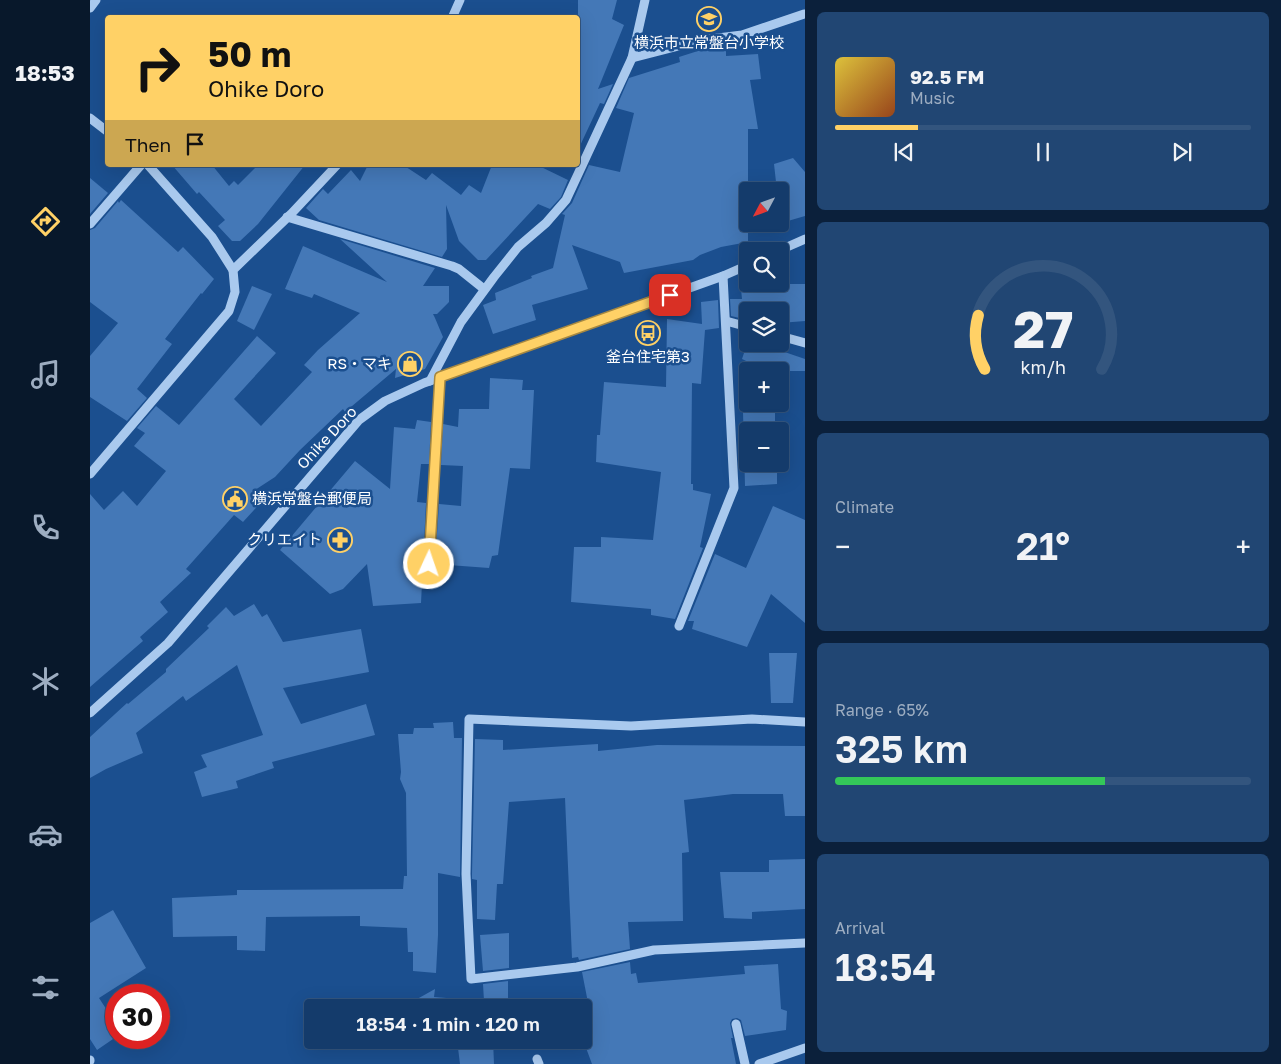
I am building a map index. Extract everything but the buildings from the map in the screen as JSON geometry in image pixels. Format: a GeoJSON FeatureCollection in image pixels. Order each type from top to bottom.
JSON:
{"type":"FeatureCollection","features":[{"type":"Feature","properties":{"kind":"street"},"geometry":{"type":"LineString","coordinates":[[90,8],[96,0]]}},
{"type":"Feature","properties":{"kind":"street"},"geometry":{"type":"LineString","coordinates":[[453,15],[460,0]]}},
{"type":"Feature","properties":{"kind":"street"},"geometry":{"type":"LineString","coordinates":[[430,381],[461,322],[484,289],[518,247],[546,223],[566,200],[632,58],[645,0]]}},
{"type":"Feature","properties":{"kind":"street"},"geometry":{"type":"LineString","coordinates":[[632,58],[702,40],[742,35],[805,15]]}},
{"type":"Feature","properties":{"kind":"street"},"geometry":{"type":"LineString","coordinates":[[90,118],[105,130]]}},
{"type":"Feature","properties":{"kind":"street"},"geometry":{"type":"LineString","coordinates":[[90,224],[139,167]]}},
{"type":"Feature","properties":{"kind":"street"},"geometry":{"type":"LineString","coordinates":[[90,474],[229,310],[236,292],[234,270],[212,237],[150,167]]}},
{"type":"Feature","properties":{"kind":"street"},"geometry":{"type":"LineString","coordinates":[[234,270],[336,167]]}},
{"type":"Feature","properties":{"kind":"street"},"geometry":{"type":"LineString","coordinates":[[287,217],[452,266],[459,269],[484,289]]}},
{"type":"Feature","properties":{"kind":"street"},"geometry":{"type":"LineString","coordinates":[[789,246],[805,239]]}},
{"type":"Feature","properties":{"kind":"street","name":"Ohike Doro"},"geometry":{"type":"LineString","coordinates":[[90,713],[168,643],[359,420],[385,401],[440,377],[739,269]]}},
{"type":"Feature","properties":{"kind":"street"},"geometry":{"type":"LineString","coordinates":[[679,626],[734,488],[724,276]]}},
{"type":"Feature","properties":{"kind":"street"},"geometry":{"type":"LineString","coordinates":[[726,321],[739,325]]}},
{"type":"Feature","properties":{"kind":"street"},"geometry":{"type":"LineString","coordinates":[[789,339],[805,343]]}},
{"type":"Feature","properties":{"kind":"street"},"geometry":{"type":"LineString","coordinates":[[429,564],[440,377]]}},
{"type":"Feature","properties":{"kind":"street"},"geometry":{"type":"LineString","coordinates":[[805,722],[752,718],[630,726],[469,720],[466,874],[471,979],[577,967],[654,950],[805,943]]}},
{"type":"Feature","properties":{"kind":"street"},"geometry":{"type":"LineString","coordinates":[[736,1024],[745,1064]]}},
{"type":"Feature","properties":{"kind":"street"},"geometry":{"type":"LineString","coordinates":[[758,1064],[805,1048]]}},
{"type":"Feature","properties":{"kind":"place","name":"横浜市立常盤台小学校"},"geometry":{"type":"Point","coordinates":[709,19]}},
{"type":"Feature","properties":{"kind":"place","name":"釜台住宅第3"},"geometry":{"type":"Point","coordinates":[648,333]}},
{"type":"Feature","properties":{"kind":"place","name":"RS・マキ"},"geometry":{"type":"Point","coordinates":[410,364]}},
{"type":"Feature","properties":{"kind":"place","name":"横浜常盤台郵便局"},"geometry":{"type":"Point","coordinates":[235,499]}},
{"type":"Feature","properties":{"kind":"place","name":"クリエイト"},"geometry":{"type":"Point","coordinates":[340,540]}},
{"type":"Feature","properties":{"kind":"route"},"geometry":{"type":"LineString","coordinates":[[429,564],[440,377],[670,295]]}}]}
